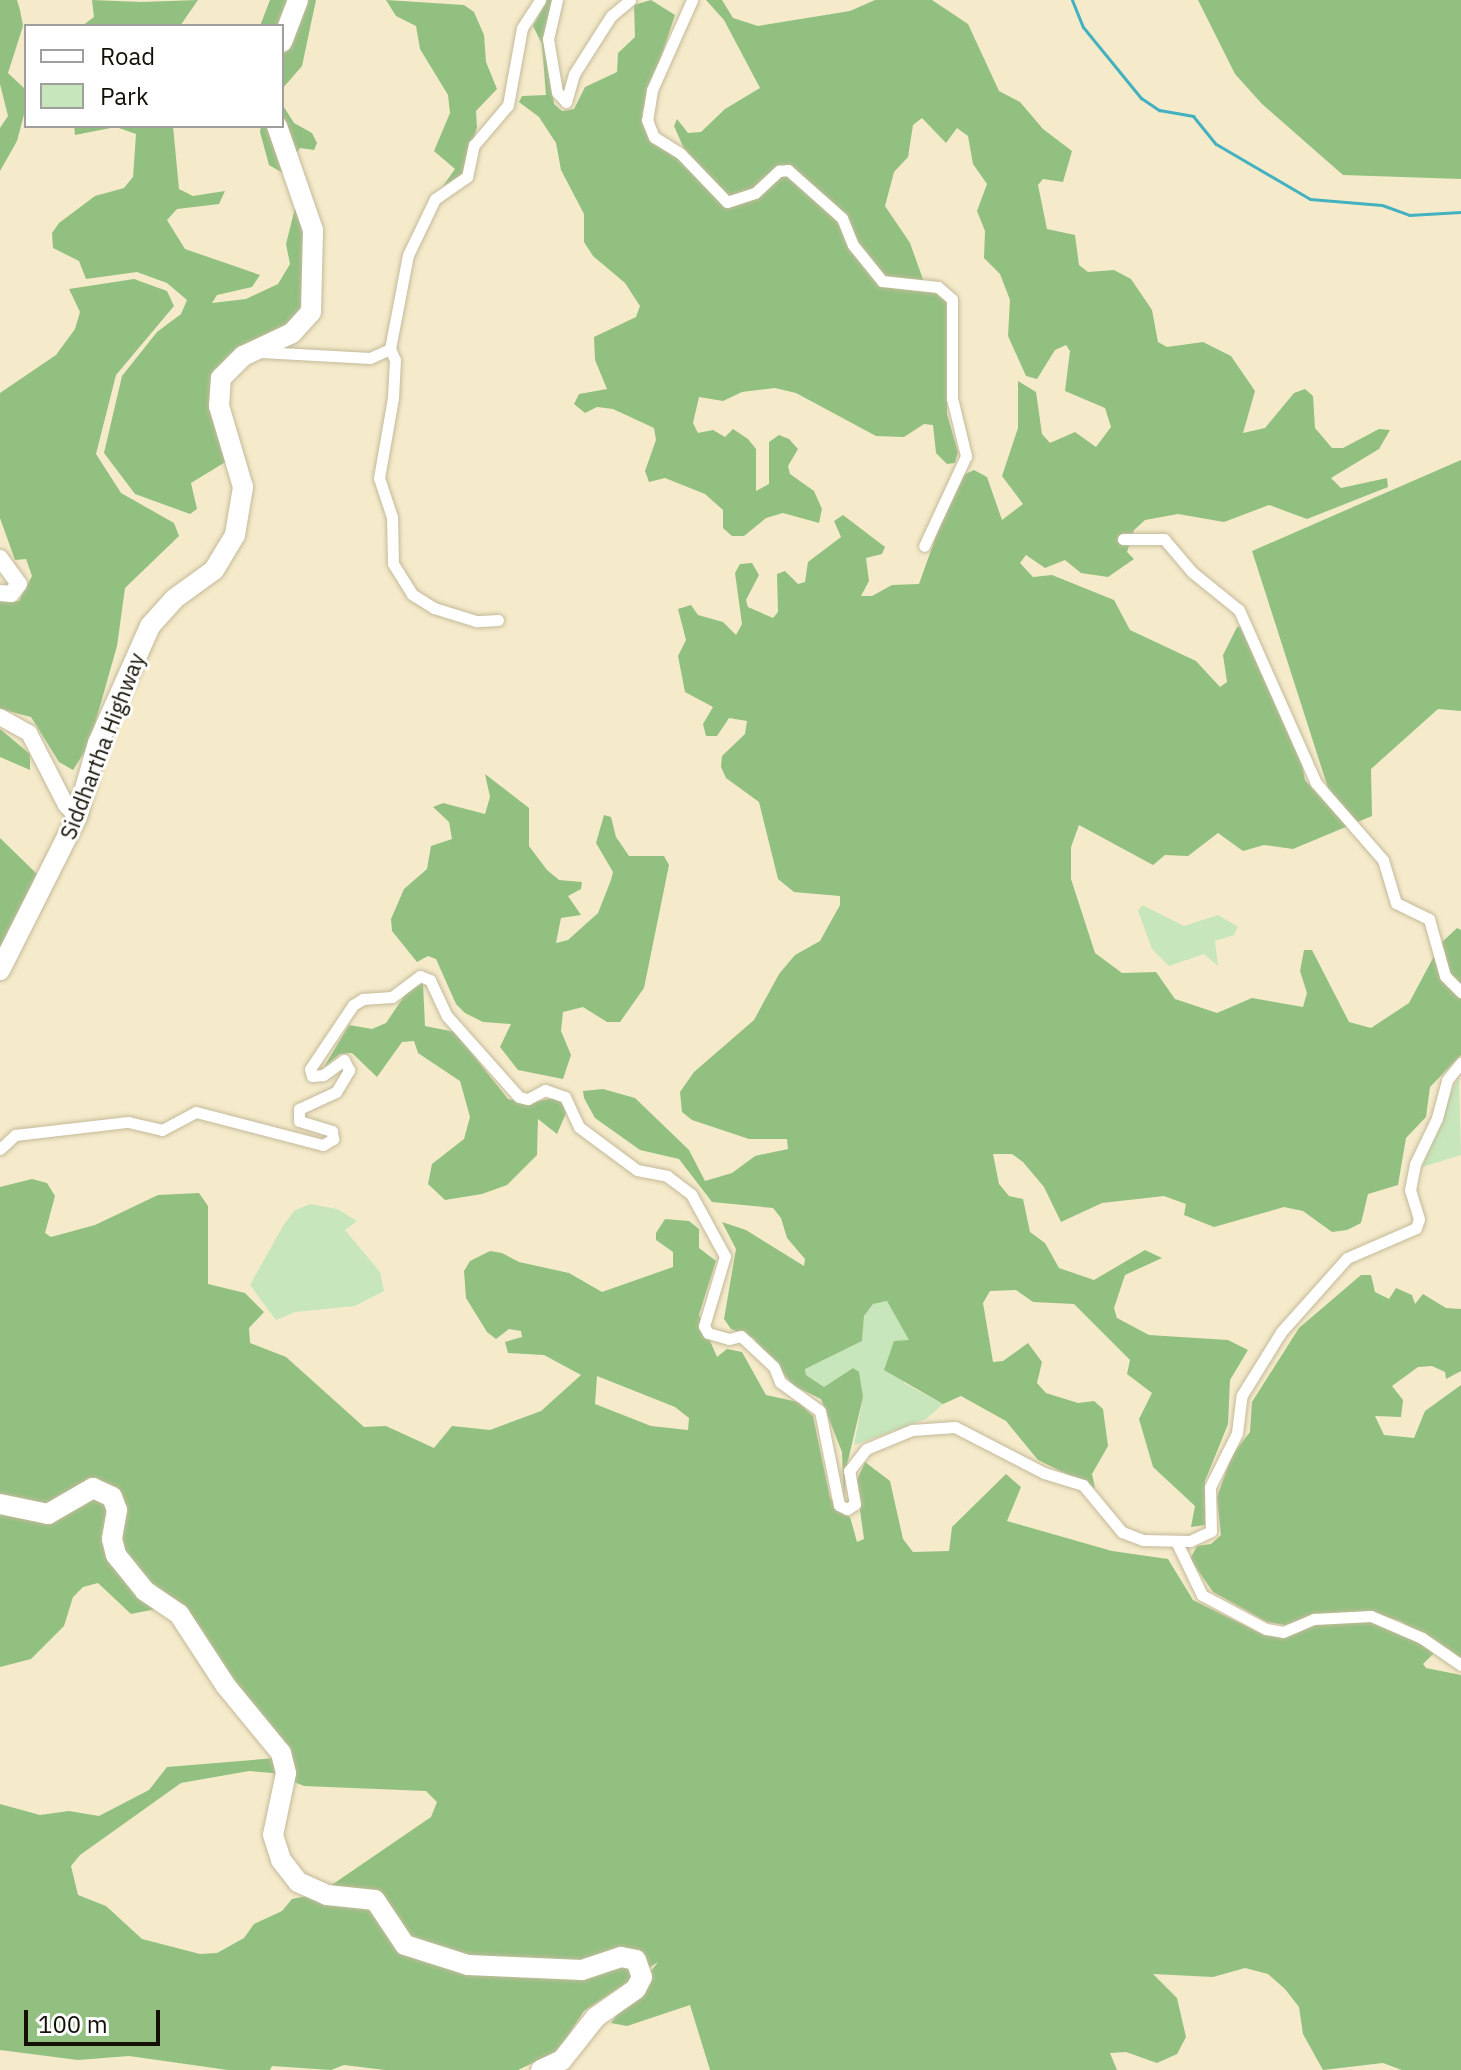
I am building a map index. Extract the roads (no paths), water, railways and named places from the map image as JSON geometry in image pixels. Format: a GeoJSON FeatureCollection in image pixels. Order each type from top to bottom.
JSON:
{"type":"FeatureCollection","features":[{"type":"Feature","properties":{"kind":"highway"},"geometry":{"type":"LineString","coordinates":[[284,37],[298,0]]}},
{"type":"Feature","properties":{"kind":"highway","name":"Siddhartha Highway"},"geometry":{"type":"LineString","coordinates":[[0,970],[77,817],[98,743],[150,626],[174,599],[214,570],[235,535],[243,487],[217,391],[226,371],[256,349],[300,327],[311,312],[315,288],[313,230],[278,128]]}},
{"type":"Feature","properties":{"kind":"highway"},"geometry":{"type":"LineString","coordinates":[[0,1504],[48,1514],[93,1488],[112,1497],[117,1510],[112,1539],[116,1555],[145,1591],[179,1614],[226,1686],[281,1753],[286,1773],[273,1835],[281,1860],[298,1882],[327,1895],[375,1900],[405,1945],[452,1962],[570,1970],[621,1957],[636,1960],[642,1977],[636,1989],[596,2017],[562,2060],[541,2070]]}},
{"type":"Feature","properties":{"kind":"street"},"geometry":{"type":"LineString","coordinates":[[498,620],[476,621],[427,605],[412,594],[393,563],[392,517],[379,478],[393,398],[395,360],[390,349],[411,247],[435,199],[467,177],[474,145],[508,105],[522,28],[540,0]]}},
{"type":"Feature","properties":{"kind":"street"},"geometry":{"type":"LineString","coordinates":[[557,0],[548,39],[557,92],[566,102],[574,74],[611,16],[630,0]]}},
{"type":"Feature","properties":{"kind":"street"},"geometry":{"type":"LineString","coordinates":[[692,0],[649,101],[648,124],[656,139],[681,154],[727,202],[755,193],[779,171],[788,170],[842,218],[853,245],[882,281],[938,287],[952,299],[952,398],[966,456],[924,546]]}},
{"type":"Feature","properties":{"kind":"street"},"geometry":{"type":"LineString","coordinates":[[256,349],[370,358],[390,349]]}},
{"type":"Feature","properties":{"kind":"street"},"geometry":{"type":"LineString","coordinates":[[1123,539],[1164,539],[1192,572],[1239,610],[1316,783],[1383,860],[1396,903],[1429,919],[1445,976],[1461,992]]}},
{"type":"Feature","properties":{"kind":"street"},"geometry":{"type":"LineString","coordinates":[[0,558],[19,584],[11,594],[0,593]]}},
{"type":"Feature","properties":{"kind":"street"},"geometry":{"type":"LineString","coordinates":[[0,717],[29,733],[77,817]]}},
{"type":"Feature","properties":{"kind":"street"},"geometry":{"type":"LineString","coordinates":[[0,1149],[15,1135],[128,1122],[162,1130],[196,1112],[323,1145],[333,1139],[332,1131],[299,1121],[299,1109],[336,1092],[349,1070],[344,1060],[323,1075],[312,1076],[310,1069],[353,1005],[363,999],[392,997],[420,976],[430,980],[447,1016],[519,1097],[528,1099],[545,1090],[565,1097],[579,1127],[637,1170],[667,1176],[691,1194],[725,1256],[704,1326],[708,1333],[729,1339],[741,1336],[774,1367],[780,1382],[820,1411],[839,1505],[847,1509],[855,1504],[849,1471],[866,1449],[912,1430],[955,1427],[1044,1473],[1083,1485],[1122,1532],[1143,1540],[1176,1541],[1201,1538],[1211,1531],[1210,1487],[1237,1433],[1242,1395],[1281,1332],[1347,1258],[1416,1228],[1419,1219],[1410,1190],[1415,1164],[1437,1118],[1447,1080],[1461,1063]]}},
{"type":"Feature","properties":{"kind":"street"},"geometry":{"type":"LineString","coordinates":[[1176,1541],[1205,1598],[1266,1629],[1283,1632],[1314,1619],[1371,1616],[1422,1638],[1461,1665]]}},
{"type":"Feature","properties":{"kind":"waterway"},"geometry":{"type":"LineString","coordinates":[[1072,0],[1083,27],[1141,98],[1159,110],[1193,116],[1216,144],[1310,199],[1382,205],[1409,215],[1461,212]]}}]}
